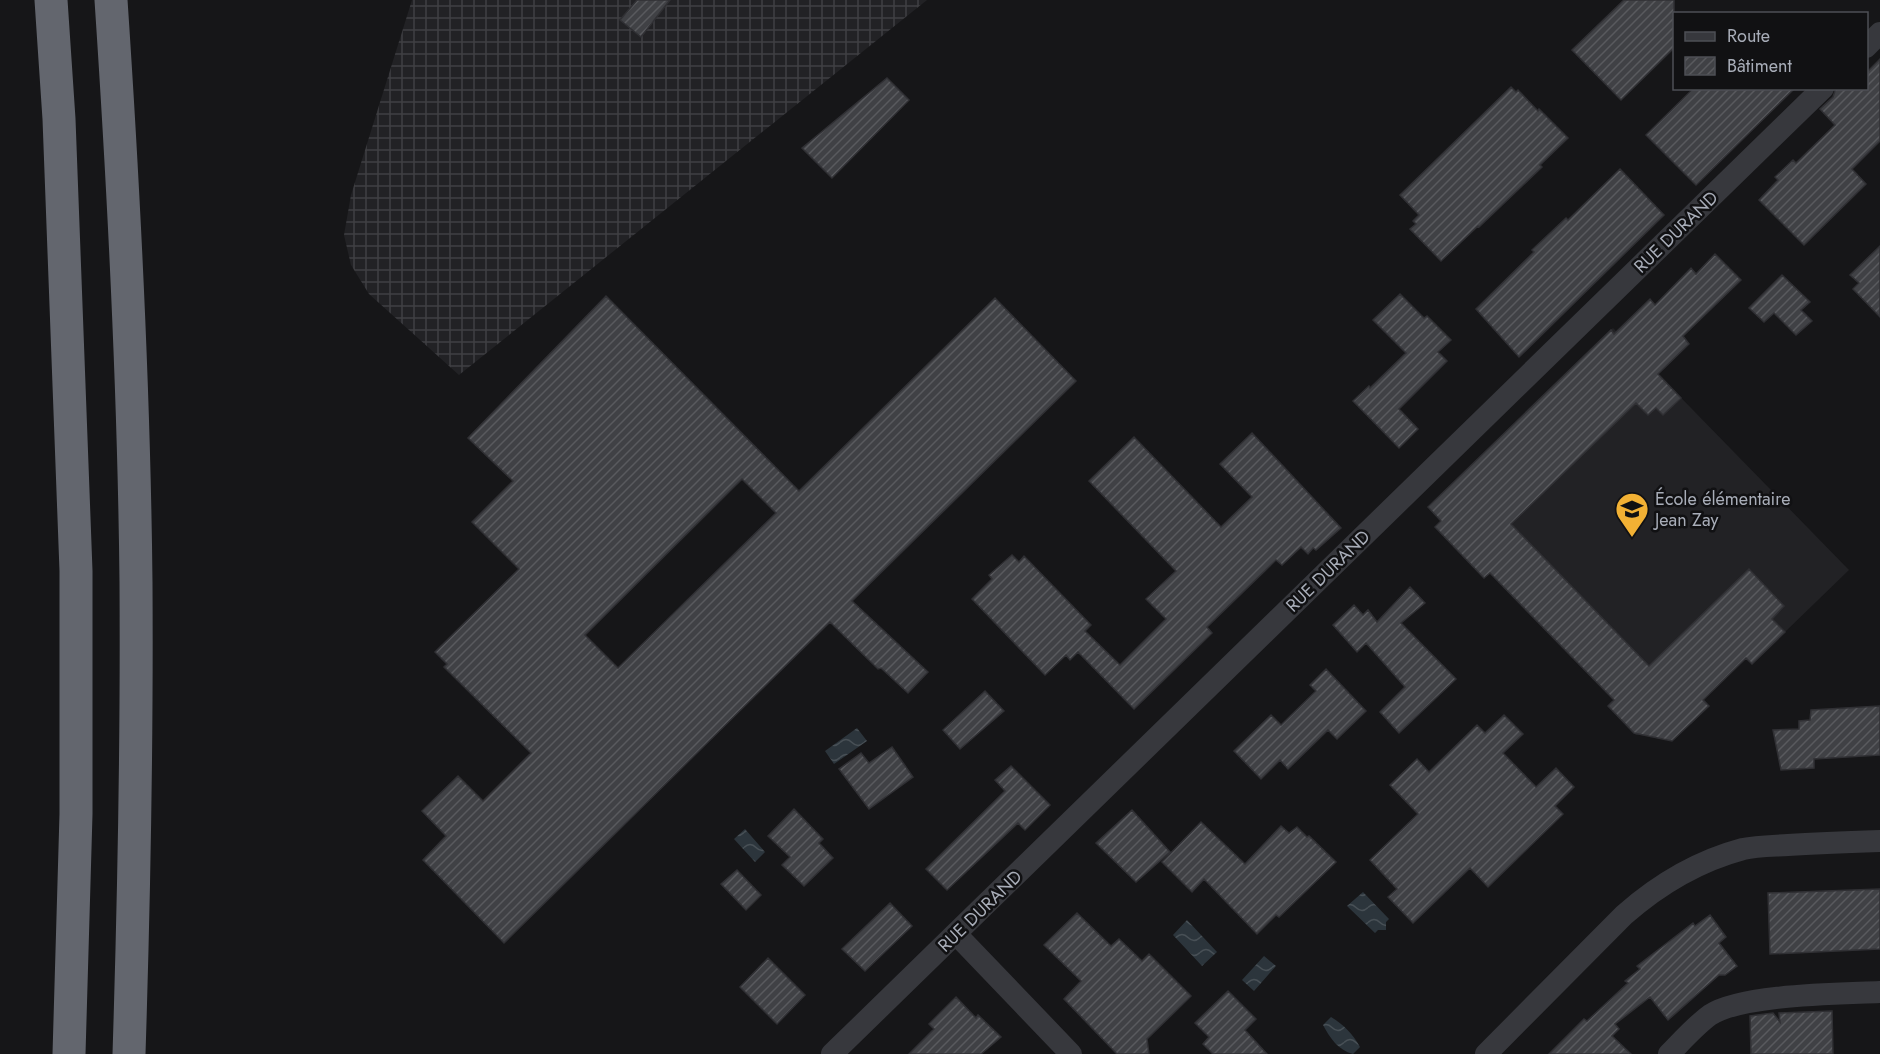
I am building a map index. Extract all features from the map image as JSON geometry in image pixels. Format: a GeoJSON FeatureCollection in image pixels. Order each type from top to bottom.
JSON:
{"type":"FeatureCollection","features":[{"type":"Feature","properties":{"kind":"highway"},"geometry":{"type":"LineString","coordinates":[[51,0],[59,119],[76,571],[76,814],[69,1054]]}},
{"type":"Feature","properties":{"kind":"highway"},"geometry":{"type":"LineString","coordinates":[[111,0],[131,378],[136,572],[134,871],[129,1054]]}},
{"type":"Feature","properties":{"kind":"street"},"geometry":{"type":"LineString","coordinates":[[1868,45],[1880,33]]}},
{"type":"Feature","properties":{"kind":"street","name":"RUE DURAND"},"geometry":{"type":"LineString","coordinates":[[832,1054],[1821,90]]}},
{"type":"Feature","properties":{"kind":"street"},"geometry":{"type":"LineString","coordinates":[[1486,1054],[1624,915],[1646,895],[1676,877],[1704,862],[1744,849],[1802,844],[1880,842]]}},
{"type":"Feature","properties":{"kind":"street"},"geometry":{"type":"LineString","coordinates":[[956,934],[1071,1054]]}},
{"type":"Feature","properties":{"kind":"street"},"geometry":{"type":"LineString","coordinates":[[1669,1054],[1711,1015],[1730,1007],[1762,1000],[1880,992]]}},
{"type":"Feature","properties":{"kind":"shaded area"},"geometry":{"type":"Polygon","coordinates":[[[412,0],[927,0],[459,375],[369,294],[351,265],[344,235],[351,195],[412,0]]]}},
{"type":"Feature","properties":{"kind":"shaded area","name":"École élémentaire Jean Zay"},"geometry":{"type":"Polygon","coordinates":[[[1613,328],[1849,570],[1752,664],[1746,659],[1704,699],[1709,706],[1691,724],[1636,735],[1608,706],[1614,700],[1490,573],[1484,578],[1435,527],[1441,521],[1428,507],[1613,328]]]}},
{"type":"Feature","properties":{"kind":"water"},"geometry":{"type":"Polygon","coordinates":[[[857,728],[867,741],[834,764],[825,751],[857,728]]]}},
{"type":"Feature","properties":{"kind":"water"},"geometry":{"type":"Polygon","coordinates":[[[745,829],[765,852],[755,862],[734,839],[745,829]]]}},
{"type":"Feature","properties":{"kind":"water"},"geometry":{"type":"Polygon","coordinates":[[[1363,892],[1389,919],[1386,922],[1386,930],[1378,930],[1375,933],[1347,906],[1363,892]]]}},
{"type":"Feature","properties":{"kind":"water"},"geometry":{"type":"Polygon","coordinates":[[[1187,920],[1217,952],[1202,966],[1173,935],[1187,920]]]}},
{"type":"Feature","properties":{"kind":"water"},"geometry":{"type":"Polygon","coordinates":[[[1264,956],[1276,966],[1254,991],[1242,980],[1264,956]]]}},
{"type":"Feature","properties":{"kind":"water"},"geometry":{"type":"Polygon","coordinates":[[[1331,1017],[1348,1030],[1360,1047],[1353,1054],[1339,1046],[1323,1025],[1331,1017]]]}},
{"type":"Feature","properties":{"kind":"building"},"geometry":{"type":"Polygon","coordinates":[[[637,0],[670,0],[641,37],[620,20],[637,0]]]}},
{"type":"Feature","properties":{"kind":"building"},"geometry":{"type":"Polygon","coordinates":[[[1624,0],[1674,0],[1673,49],[1621,100],[1572,50],[1624,0]]]}},
{"type":"Feature","properties":{"kind":"building"},"geometry":{"type":"Polygon","coordinates":[[[1880,59],[1880,141],[1852,169],[1866,184],[1804,245],[1759,200],[1778,180],[1775,177],[1793,160],[1796,163],[1835,125],[1820,109],[1833,97],[1835,90],[1868,90],[1868,71],[1880,59]]]}},
{"type":"Feature","properties":{"kind":"building"},"geometry":{"type":"Polygon","coordinates":[[[887,78],[909,100],[832,178],[802,148],[887,78]]]}},
{"type":"Feature","properties":{"kind":"building"},"geometry":{"type":"Polygon","coordinates":[[[1511,87],[1516,92],[1518,90],[1568,138],[1540,165],[1542,167],[1441,261],[1410,229],[1416,224],[1413,221],[1419,215],[1400,195],[1511,87]]]}},
{"type":"Feature","properties":{"kind":"building"},"geometry":{"type":"Polygon","coordinates":[[[1692,90],[1793,90],[1696,185],[1646,135],[1692,90]]]}},
{"type":"Feature","properties":{"kind":"building"},"geometry":{"type":"Polygon","coordinates":[[[1620,169],[1664,215],[1519,357],[1476,309],[1534,252],[1532,250],[1566,218],[1568,220],[1620,169]]]}},
{"type":"Feature","properties":{"kind":"building"},"geometry":{"type":"Polygon","coordinates":[[[1880,246],[1880,317],[1853,289],[1859,283],[1850,275],[1880,246]]]}},
{"type":"Feature","properties":{"kind":"building"},"geometry":{"type":"Polygon","coordinates":[[[1715,254],[1741,280],[1683,336],[1689,344],[1658,374],[1681,398],[1663,415],[1656,408],[1648,415],[1636,403],[1511,524],[1649,666],[1749,569],[1784,606],[1772,619],[1785,632],[1752,664],[1746,658],[1703,700],[1709,706],[1672,741],[1634,733],[1608,706],[1614,700],[1490,573],[1484,578],[1435,527],[1441,521],[1428,507],[1611,330],[1614,334],[1650,299],[1655,305],[1691,268],[1696,274],[1715,254]]]}},
{"type":"Feature","properties":{"kind":"building"},"geometry":{"type":"Polygon","coordinates":[[[1782,275],[1810,302],[1801,310],[1812,321],[1796,335],[1774,313],[1764,322],[1749,308],[1782,275]]]}},
{"type":"Feature","properties":{"kind":"building"},"geometry":{"type":"Polygon","coordinates":[[[1400,294],[1451,340],[1438,352],[1447,361],[1399,409],[1418,429],[1399,448],[1353,401],[1406,353],[1373,320],[1400,294]]]}},
{"type":"Feature","properties":{"kind":"building"},"geometry":{"type":"Polygon","coordinates":[[[606,296],[799,491],[995,298],[1076,381],[852,601],[928,672],[908,693],[881,668],[878,669],[830,622],[504,943],[423,860],[446,836],[422,811],[458,776],[483,801],[531,753],[444,667],[447,664],[435,652],[519,569],[472,522],[513,481],[468,438],[606,296]],[[742,479],[585,635],[618,668],[776,513],[742,479]]]}},
{"type":"Feature","properties":{"kind":"building"},"geometry":{"type":"Polygon","coordinates":[[[1252,433],[1341,528],[1316,550],[1313,548],[1308,554],[1301,547],[1282,565],[1276,560],[1207,627],[1212,633],[1134,709],[1078,652],[1070,660],[1066,655],[1045,675],[972,599],[992,579],[989,575],[1012,555],[1019,562],[1024,556],[1091,625],[1085,631],[1120,665],[1166,619],[1146,599],[1176,571],[1089,481],[1134,437],[1221,527],[1252,497],[1220,464],[1252,433]]]}},
{"type":"Feature","properties":{"kind":"building"},"geometry":{"type":"Polygon","coordinates":[[[1410,587],[1425,603],[1401,623],[1456,679],[1399,733],[1380,712],[1405,687],[1366,643],[1357,652],[1333,625],[1354,605],[1363,615],[1368,610],[1377,622],[1410,587]]]}},
{"type":"Feature","properties":{"kind":"building"},"geometry":{"type":"Polygon","coordinates":[[[1326,669],[1366,711],[1337,739],[1328,730],[1288,769],[1280,760],[1261,779],[1234,751],[1271,715],[1281,725],[1316,691],[1310,685],[1326,669]]]}},
{"type":"Feature","properties":{"kind":"building"},"geometry":{"type":"Polygon","coordinates":[[[985,691],[1004,711],[960,749],[943,730],[985,691]]]}},
{"type":"Feature","properties":{"kind":"building"},"geometry":{"type":"Polygon","coordinates":[[[1880,706],[1880,755],[1814,759],[1814,768],[1781,770],[1773,730],[1799,729],[1799,721],[1810,720],[1811,710],[1880,706]]]}},
{"type":"Feature","properties":{"kind":"building"},"geometry":{"type":"Polygon","coordinates":[[[1504,715],[1523,734],[1503,753],[1536,787],[1556,768],[1574,787],[1555,806],[1563,814],[1488,887],[1470,868],[1413,923],[1388,897],[1397,889],[1370,860],[1418,814],[1390,785],[1417,759],[1429,772],[1477,725],[1485,733],[1504,715]]]}},
{"type":"Feature","properties":{"kind":"building"},"geometry":{"type":"Polygon","coordinates":[[[892,747],[913,777],[869,809],[839,769],[861,753],[869,763],[892,747]]]}},
{"type":"Feature","properties":{"kind":"building"},"geometry":{"type":"Polygon","coordinates":[[[1011,766],[1050,805],[1025,830],[1018,823],[947,890],[926,869],[1005,791],[995,780],[1011,766]]]}},
{"type":"Feature","properties":{"kind":"building"},"geometry":{"type":"Polygon","coordinates":[[[794,809],[823,839],[819,843],[833,858],[804,886],[782,865],[790,857],[768,836],[794,809]]]}},
{"type":"Feature","properties":{"kind":"building"},"geometry":{"type":"Polygon","coordinates":[[[1132,810],[1170,852],[1136,882],[1096,843],[1132,810]]]}},
{"type":"Feature","properties":{"kind":"building"},"geometry":{"type":"Polygon","coordinates":[[[1201,822],[1245,864],[1281,826],[1289,833],[1297,827],[1336,862],[1279,917],[1276,915],[1257,934],[1204,879],[1192,892],[1162,862],[1201,822]]]}},
{"type":"Feature","properties":{"kind":"building"},"geometry":{"type":"Polygon","coordinates":[[[737,870],[761,895],[746,910],[721,884],[737,870]]]}},
{"type":"Feature","properties":{"kind":"building"},"geometry":{"type":"Polygon","coordinates":[[[1880,889],[1880,949],[1770,954],[1768,893],[1880,889]]]}},
{"type":"Feature","properties":{"kind":"building"},"geometry":{"type":"Polygon","coordinates":[[[890,903],[912,926],[865,971],[842,949],[890,903]]]}},
{"type":"Feature","properties":{"kind":"building"},"geometry":{"type":"Polygon","coordinates":[[[1077,913],[1111,946],[1119,939],[1142,961],[1149,954],[1191,996],[1147,1039],[1149,1054],[1117,1054],[1064,999],[1081,981],[1044,945],[1077,913]]]}},
{"type":"Feature","properties":{"kind":"building"},"geometry":{"type":"Polygon","coordinates":[[[1710,915],[1726,937],[1719,943],[1737,966],[1725,975],[1719,975],[1668,1020],[1650,997],[1615,1024],[1619,1029],[1612,1036],[1631,1054],[1549,1054],[1584,1019],[1587,1021],[1628,983],[1625,981],[1640,969],[1637,966],[1693,923],[1695,926],[1710,915]]]}},
{"type":"Feature","properties":{"kind":"building"},"geometry":{"type":"Polygon","coordinates":[[[768,958],[805,995],[777,1024],[740,987],[768,958]]]}},
{"type":"Feature","properties":{"kind":"building"},"geometry":{"type":"Polygon","coordinates":[[[1228,991],[1256,1019],[1245,1030],[1267,1054],[1213,1054],[1203,1044],[1209,1037],[1195,1023],[1228,991]]]}},
{"type":"Feature","properties":{"kind":"building"},"geometry":{"type":"Polygon","coordinates":[[[956,997],[976,1018],[978,1015],[1001,1037],[981,1054],[909,1054],[934,1029],[929,1024],[956,997]]]}},
{"type":"Feature","properties":{"kind":"building"},"geometry":{"type":"Polygon","coordinates":[[[1832,1011],[1833,1054],[1751,1054],[1750,1016],[1773,1013],[1780,1022],[1779,1013],[1832,1011]]]}},
{"type":"Feature","properties":{"kind":"place","name":"École élémentaire Jean Zay"},"geometry":{"type":"Point","coordinates":[1632,538]}}]}
